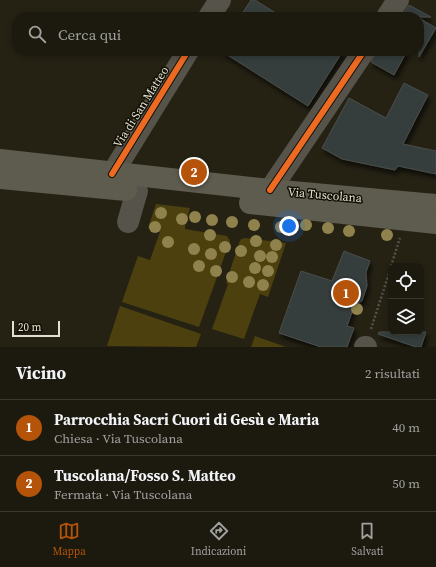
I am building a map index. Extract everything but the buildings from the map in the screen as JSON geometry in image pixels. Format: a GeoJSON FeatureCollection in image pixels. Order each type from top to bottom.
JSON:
{"type":"FeatureCollection","features":[{"type":"Feature","properties":{"kind":"main road","name":"Via Tuscolana"},"geometry":{"type":"LineString","coordinates":[[0,160],[112,174],[436,205]]}},
{"type":"Feature","properties":{"kind":"main road","name":"Via Tuscolana"},"geometry":{"type":"LineString","coordinates":[[0,178],[436,223]]}},
{"type":"Feature","properties":{"kind":"street"},"geometry":{"type":"LineString","coordinates":[[212,12],[220,0]]}},
{"type":"Feature","properties":{"kind":"street"},"geometry":{"type":"LineString","coordinates":[[390,12],[398,0]]}},
{"type":"Feature","properties":{"kind":"street","name":"Via di San Matteo"},"geometry":{"type":"LineString","coordinates":[[112,174],[185,56]]}},
{"type":"Feature","properties":{"kind":"street"},"geometry":{"type":"LineString","coordinates":[[270,190],[361,56]]}},
{"type":"Feature","properties":{"kind":"street"},"geometry":{"type":"LineString","coordinates":[[128,222],[137,192]]}},
{"type":"Feature","properties":{"kind":"path"},"geometry":{"type":"LineString","coordinates":[[392,263],[406,219]]}},
{"type":"Feature","properties":{"kind":"path"},"geometry":{"type":"LineString","coordinates":[[366,347],[388,276]]}},
{"type":"Feature","properties":{"kind":"shaded area"},"geometry":{"type":"Polygon","coordinates":[[[156,204],[190,208],[185,229],[227,236],[230,241],[199,327],[122,302],[138,256],[150,260],[160,232],[148,228],[156,204]]]}},
{"type":"Feature","properties":{"kind":"shaded area"},"geometry":{"type":"Polygon","coordinates":[[[245,238],[286,243],[268,297],[260,294],[244,339],[212,329],[228,284],[226,283],[239,243],[241,239],[245,238]]]}},
{"type":"Feature","properties":{"kind":"shaded area"},"geometry":{"type":"Polygon","coordinates":[[[120,306],[201,334],[196,347],[107,346],[120,306]]]}},
{"type":"Feature","properties":{"kind":"shaded area"},"geometry":{"type":"Polygon","coordinates":[[[255,336],[286,347],[251,347],[255,336]]]}},
{"type":"Feature","properties":{"kind":"cycle path"},"geometry":{"type":"LineString","coordinates":[[112,174],[185,56]]}},
{"type":"Feature","properties":{"kind":"cycle path"},"geometry":{"type":"LineString","coordinates":[[270,190],[361,56]]}},
{"type":"Feature","properties":{"kind":"place","name":"Tuscolana/Fosso S. Matteo"},"geometry":{"type":"Point","coordinates":[194,172]}},
{"type":"Feature","properties":{"kind":"place","name":"Parrocchia Sacri Cuori di Gesù e Maria"},"geometry":{"type":"Point","coordinates":[346,293]}}]}
